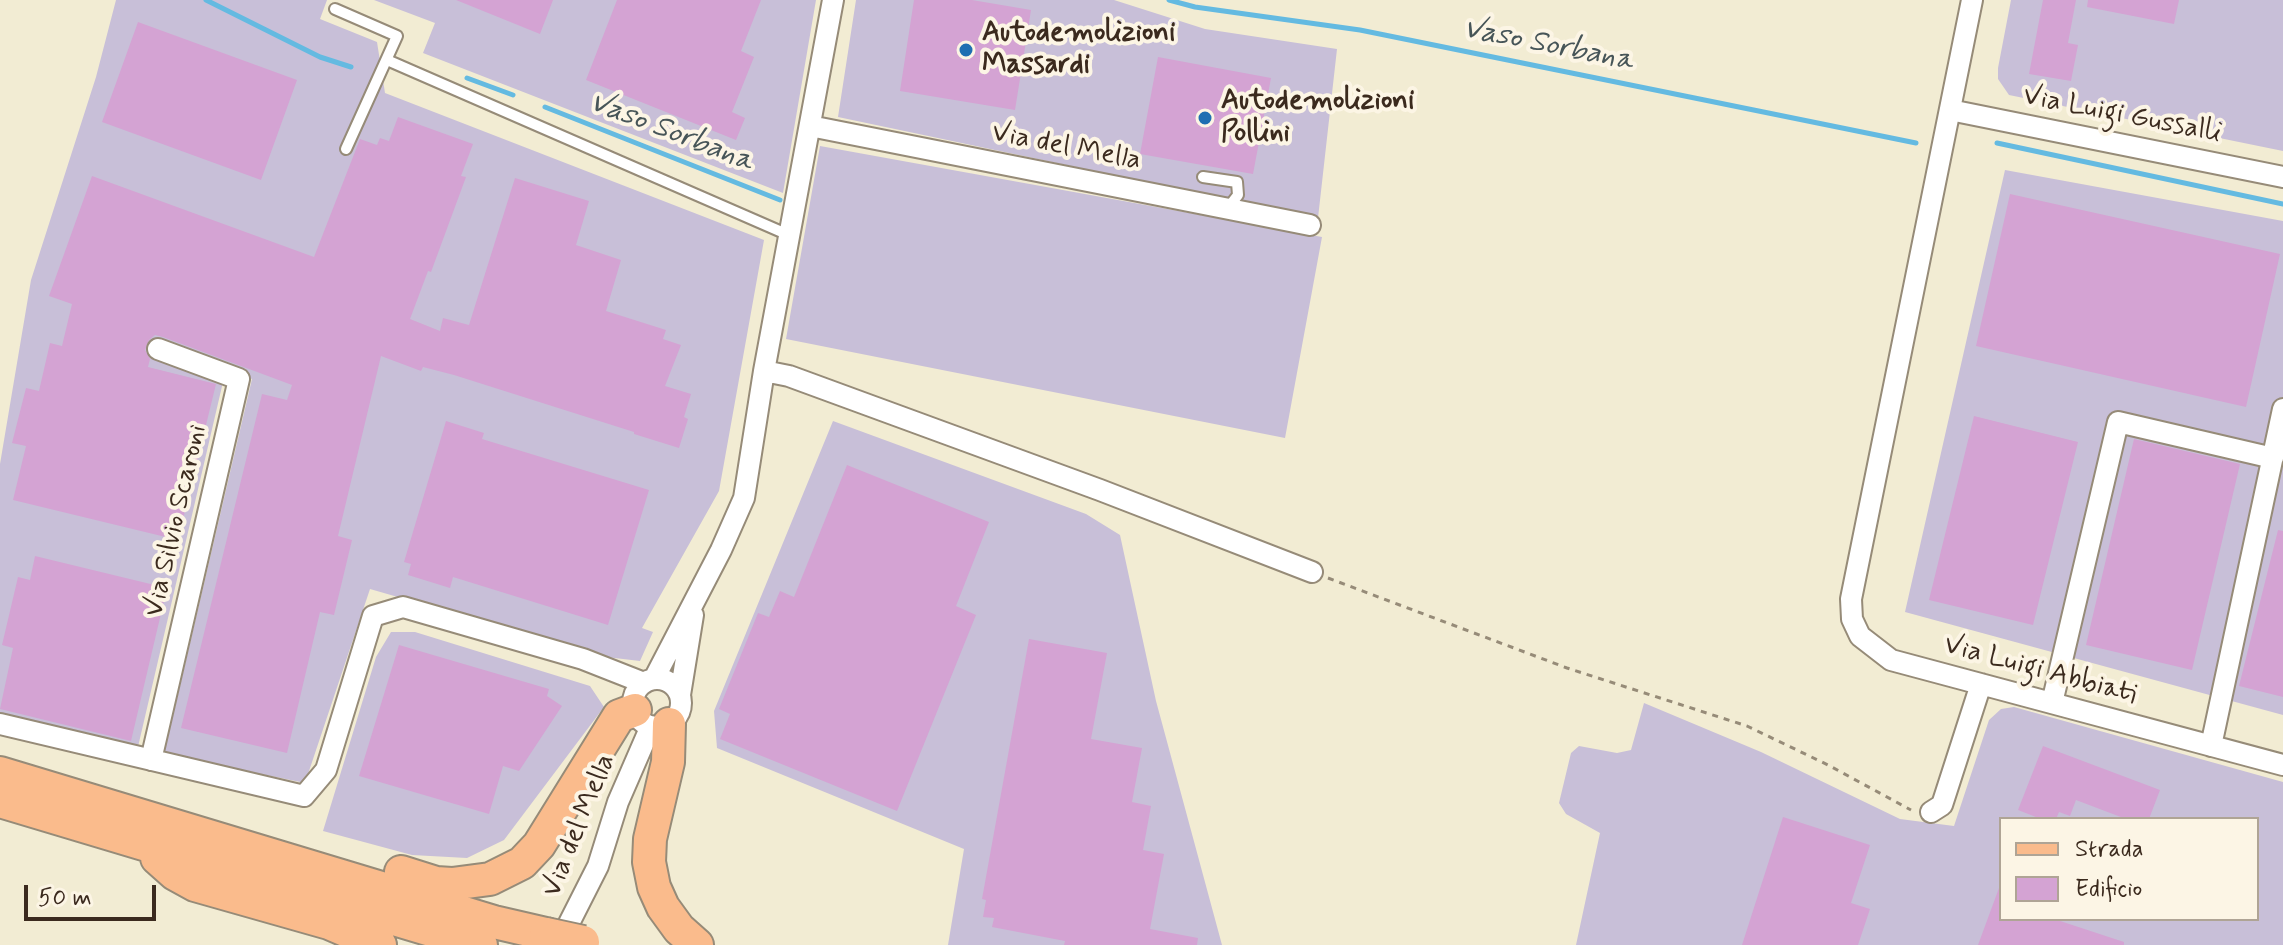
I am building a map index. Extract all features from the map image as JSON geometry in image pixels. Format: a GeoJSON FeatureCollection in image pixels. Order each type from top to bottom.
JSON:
{"type":"FeatureCollection","features":[{"type":"Feature","properties":{"kind":"main road"},"geometry":{"type":"LineString","coordinates":[[261,853],[330,850],[436,883],[490,879],[522,863],[539,845],[619,716],[653,702],[668,762],[650,839],[649,862],[654,887],[663,907],[679,929],[697,945]]}},
{"type":"Feature","properties":{"kind":"main road"},"geometry":{"type":"LineString","coordinates":[[0,773],[261,853],[570,942]]}},
{"type":"Feature","properties":{"kind":"main road"},"geometry":{"type":"LineString","coordinates":[[0,801],[481,945]]}},
{"type":"Feature","properties":{"kind":"main road"},"geometry":{"type":"LineString","coordinates":[[142,845],[175,874],[195,885],[329,923],[380,945]]}},
{"type":"Feature","properties":{"kind":"street","name":"Via del Mella"},"geometry":{"type":"LineString","coordinates":[[570,942],[653,702],[697,595],[744,498],[764,371],[833,0]]}},
{"type":"Feature","properties":{"kind":"street"},"geometry":{"type":"LineString","coordinates":[[1950,110],[1972,0]]}},
{"type":"Feature","properties":{"kind":"street","name":"Via Luigi Gussalli"},"geometry":{"type":"LineString","coordinates":[[1950,110],[2283,177]]}},
{"type":"Feature","properties":{"kind":"street","name":"Via Luigi Abbiati"},"geometry":{"type":"LineString","coordinates":[[1950,110],[1851,599],[1852,619],[1860,636],[1891,660],[2283,765]]}},
{"type":"Feature","properties":{"kind":"street","name":"Via del Mella"},"geometry":{"type":"LineString","coordinates":[[810,126],[1310,225]]}},
{"type":"Feature","properties":{"kind":"street","name":"Via Silvio Scaroni"},"geometry":{"type":"LineString","coordinates":[[151,760],[239,379],[158,349]]}},
{"type":"Feature","properties":{"kind":"street"},"geometry":{"type":"LineString","coordinates":[[764,371],[819,387],[1312,572]]}},
{"type":"Feature","properties":{"kind":"street"},"geometry":{"type":"LineString","coordinates":[[2211,746],[2283,409]]}},
{"type":"Feature","properties":{"kind":"street"},"geometry":{"type":"LineString","coordinates":[[2052,703],[2118,422],[2273,458]]}},
{"type":"Feature","properties":{"kind":"street","name":"Via del Mella"},"geometry":{"type":"LineString","coordinates":[[653,702],[697,595]]}},
{"type":"Feature","properties":{"kind":"street"},"geometry":{"type":"LineString","coordinates":[[0,724],[304,796],[326,770],[373,616],[403,607],[583,659],[653,702]]}},
{"type":"Feature","properties":{"kind":"street"},"geometry":{"type":"LineString","coordinates":[[1931,812],[1942,805],[1981,684]]}},
{"type":"Feature","properties":{"kind":"lane"},"geometry":{"type":"LineString","coordinates":[[335,9],[397,36],[346,149]]}},
{"type":"Feature","properties":{"kind":"lane"},"geometry":{"type":"LineString","coordinates":[[387,60],[791,236]]}},
{"type":"Feature","properties":{"kind":"lane"},"geometry":{"type":"LineString","coordinates":[[1203,177],[1237,182],[1238,195],[1227,209]]}},
{"type":"Feature","properties":{"kind":"path"},"geometry":{"type":"LineString","coordinates":[[1312,572],[1567,668],[1747,726],[1911,810],[1931,812]]}},
{"type":"Feature","properties":{"kind":"shaded area"},"geometry":{"type":"Polygon","coordinates":[[[116,0],[327,0],[320,19],[377,42],[385,93],[764,240],[719,491],[642,628],[653,632],[640,661],[606,657],[370,589],[305,783],[164,754],[252,379],[158,343],[223,382],[137,751],[0,722],[0,464],[31,280],[96,77],[116,0]]]}},
{"type":"Feature","properties":{"kind":"shaded area"},"geometry":{"type":"Polygon","coordinates":[[[374,0],[816,0],[783,193],[423,53],[435,23],[374,0]]]}},
{"type":"Feature","properties":{"kind":"shaded area"},"geometry":{"type":"Polygon","coordinates":[[[856,0],[1114,0],[1205,29],[1337,49],[1318,218],[838,117],[856,0]]]}},
{"type":"Feature","properties":{"kind":"shaded area"},"geometry":{"type":"Polygon","coordinates":[[[2011,0],[2283,0],[2283,151],[2009,95],[1998,79],[1998,68],[2011,0]]]}},
{"type":"Feature","properties":{"kind":"shaded area"},"geometry":{"type":"Polygon","coordinates":[[[820,146],[1322,237],[1285,438],[786,339],[820,146]]]}},
{"type":"Feature","properties":{"kind":"shaded area"},"geometry":{"type":"Polygon","coordinates":[[[2005,170],[2283,221],[2283,715],[1905,612],[2005,170]]]}},
{"type":"Feature","properties":{"kind":"shaded area"},"geometry":{"type":"Polygon","coordinates":[[[833,421],[1086,514],[1120,535],[1156,701],[1222,945],[948,945],[964,849],[717,748],[714,711],[833,421]]]}},
{"type":"Feature","properties":{"kind":"shaded area"},"geometry":{"type":"Polygon","coordinates":[[[391,632],[415,632],[590,686],[604,707],[504,840],[467,858],[412,855],[323,831],[376,657],[391,632]]]}},
{"type":"Feature","properties":{"kind":"shaded area"},"geometry":{"type":"Polygon","coordinates":[[[1644,703],[1761,752],[1900,819],[1954,826],[1989,720],[2001,709],[2014,707],[2283,782],[2283,945],[1576,945],[1600,833],[1566,814],[1559,803],[1571,753],[1579,746],[1617,753],[1631,750],[1644,703]]]}},
{"type":"Feature","properties":{"kind":"building"},"geometry":{"type":"Polygon","coordinates":[[[456,0],[553,0],[540,34],[456,0]]]}},
{"type":"Feature","properties":{"kind":"building"},"geometry":{"type":"Polygon","coordinates":[[[617,0],[761,0],[741,51],[754,57],[732,112],[745,118],[736,140],[586,80],[617,0]]]}},
{"type":"Feature","properties":{"kind":"building"},"geometry":{"type":"Polygon","coordinates":[[[914,0],[972,0],[1031,10],[1015,110],[900,91],[914,0]]]}},
{"type":"Feature","properties":{"kind":"building"},"geometry":{"type":"Polygon","coordinates":[[[2043,0],[2076,0],[2068,43],[2078,45],[2071,81],[2029,74],[2043,0]]]}},
{"type":"Feature","properties":{"kind":"building"},"geometry":{"type":"Polygon","coordinates":[[[2088,0],[2179,0],[2174,24],[2087,7],[2088,0]]]}},
{"type":"Feature","properties":{"kind":"building"},"geometry":{"type":"Polygon","coordinates":[[[138,22],[297,80],[261,180],[102,122],[138,22]]]}},
{"type":"Feature","properties":{"kind":"building"},"geometry":{"type":"Polygon","coordinates":[[[1158,57],[1271,78],[1253,174],[1140,154],[1158,57]]]}},
{"type":"Feature","properties":{"kind":"building"},"geometry":{"type":"Polygon","coordinates":[[[398,117],[473,144],[461,176],[466,177],[410,319],[440,331],[443,318],[469,325],[515,178],[589,201],[576,245],[621,260],[606,311],[666,330],[663,339],[681,345],[665,386],[691,394],[684,417],[688,419],[679,448],[454,375],[423,367],[421,371],[381,356],[338,536],[352,540],[334,615],[320,612],[287,753],[181,728],[262,394],[287,400],[292,385],[163,337],[155,335],[149,340],[145,350],[150,359],[148,367],[216,384],[178,540],[13,500],[26,446],[12,443],[26,388],[39,391],[50,343],[62,346],[72,304],[49,296],[92,176],[314,257],[360,139],[377,145],[380,138],[389,141],[398,117]]]}},
{"type":"Feature","properties":{"kind":"building"},"geometry":{"type":"Polygon","coordinates":[[[2010,194],[2280,254],[2246,407],[1976,346],[2010,194]]]}},
{"type":"Feature","properties":{"kind":"building"},"geometry":{"type":"Polygon","coordinates":[[[1974,416],[2078,442],[2033,625],[1929,600],[1974,416]]]}},
{"type":"Feature","properties":{"kind":"building"},"geometry":{"type":"Polygon","coordinates":[[[446,421],[484,433],[482,439],[649,490],[608,625],[453,577],[450,588],[408,575],[411,564],[404,562],[446,421]]]}},
{"type":"Feature","properties":{"kind":"building"},"geometry":{"type":"Polygon","coordinates":[[[2134,439],[2240,464],[2192,670],[2086,645],[2134,439]]]}},
{"type":"Feature","properties":{"kind":"building"},"geometry":{"type":"Polygon","coordinates":[[[847,465],[989,522],[956,606],[976,615],[897,811],[720,739],[730,714],[719,709],[758,613],[769,617],[780,591],[794,597],[847,465]]]}},
{"type":"Feature","properties":{"kind":"building"},"geometry":{"type":"Polygon","coordinates":[[[2278,530],[2283,531],[2283,697],[2239,686],[2278,530]]]}},
{"type":"Feature","properties":{"kind":"building"},"geometry":{"type":"Polygon","coordinates":[[[35,556],[167,588],[131,741],[0,709],[13,648],[2,645],[18,577],[30,580],[35,556]]]}},
{"type":"Feature","properties":{"kind":"building"},"geometry":{"type":"Polygon","coordinates":[[[1029,639],[1107,653],[1091,739],[1142,748],[1132,802],[1151,806],[1143,850],[1164,854],[1150,929],[1198,938],[1197,945],[1064,945],[1065,941],[992,927],[994,918],[983,917],[986,900],[982,899],[1029,639]]]}},
{"type":"Feature","properties":{"kind":"building"},"geometry":{"type":"Polygon","coordinates":[[[399,645],[549,689],[547,696],[562,706],[519,771],[503,766],[489,814],[359,776],[399,645]]]}},
{"type":"Feature","properties":{"kind":"building"},"geometry":{"type":"Polygon","coordinates":[[[2043,746],[2160,790],[2150,817],[2121,817],[2076,800],[2070,816],[2059,812],[2057,817],[2036,817],[2018,810],[2043,746]]]}},
{"type":"Feature","properties":{"kind":"building"},"geometry":{"type":"Polygon","coordinates":[[[1783,817],[1870,845],[1851,903],[1870,909],[1858,945],[1742,945],[1783,817]]]}},
{"type":"Feature","properties":{"kind":"building"},"geometry":{"type":"Polygon","coordinates":[[[1999,888],[1999,921],[2060,921],[2124,942],[2124,945],[1978,945],[1999,888]]]}},
{"type":"Feature","properties":{"kind":"waterway","name":"Vaso Sorbana"},"geometry":{"type":"LineString","coordinates":[[206,0],[320,57],[351,67]]}},
{"type":"Feature","properties":{"kind":"waterway","name":"Vaso Sorbana"},"geometry":{"type":"LineString","coordinates":[[1169,0],[1195,7],[1360,30],[1916,143]]}},
{"type":"Feature","properties":{"kind":"waterway","name":"Vaso Sorbana"},"geometry":{"type":"LineString","coordinates":[[467,78],[513,95]]}},
{"type":"Feature","properties":{"kind":"waterway","name":"Vaso Sorbana"},"geometry":{"type":"LineString","coordinates":[[545,107],[780,200]]}},
{"type":"Feature","properties":{"kind":"waterway","name":"Vaso Sorbana"},"geometry":{"type":"LineString","coordinates":[[1997,143],[2283,204]]}},
{"type":"Feature","properties":{"kind":"place","name":"Autodemolizioni Massardi"},"geometry":{"type":"Point","coordinates":[966,50]}},
{"type":"Feature","properties":{"kind":"place","name":"Autodemolizioni Pollini"},"geometry":{"type":"Point","coordinates":[1205,118]}}]}
